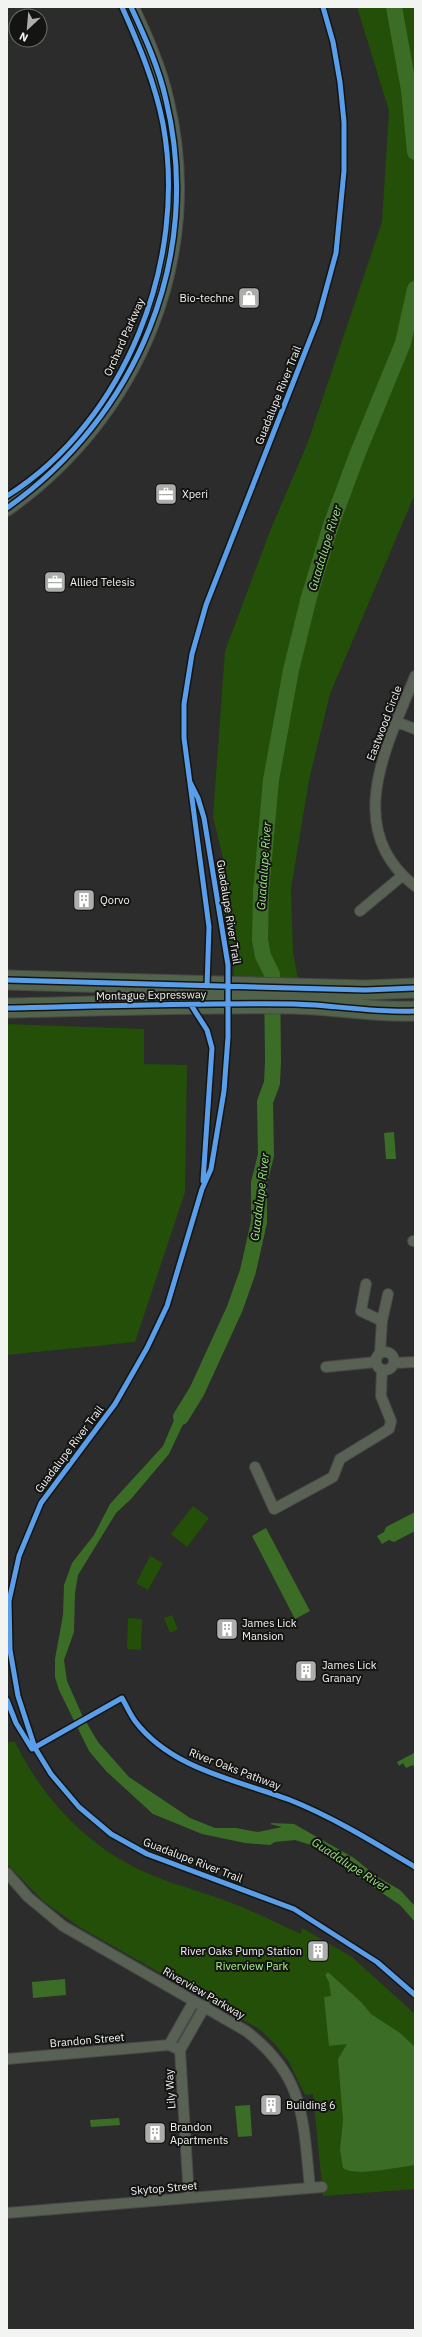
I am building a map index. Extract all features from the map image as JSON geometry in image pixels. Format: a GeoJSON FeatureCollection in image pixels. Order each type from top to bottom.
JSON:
{"type":"FeatureCollection","features":[{"type":"Feature","properties":{"kind":"highway"},"geometry":{"type":"LineString","coordinates":[[7,968],[40,970],[76,983]]}},
{"type":"Feature","properties":{"kind":"highway","name":"Montague Expressway"},"geometry":{"type":"LineString","coordinates":[[7,980],[76,983],[218,995],[297,996],[365,990],[415,988]]}},
{"type":"Feature","properties":{"kind":"highway","name":"Montague Expressway"},"geometry":{"type":"LineString","coordinates":[[7,1008],[218,995]]}},
{"type":"Feature","properties":{"kind":"highway","name":"Montague Expressway"},"geometry":{"type":"LineString","coordinates":[[297,996],[358,1010],[415,1011]]}},
{"type":"Feature","properties":{"kind":"main road","name":"Orchard Parkway"},"geometry":{"type":"LineString","coordinates":[[122,7],[134,22]]}},
{"type":"Feature","properties":{"kind":"main road","name":"Orchard Parkway"},"geometry":{"type":"LineString","coordinates":[[7,508],[56,469],[122,377],[144,344],[158,306],[168,270],[176,175],[167,124],[153,86],[131,7]]}},
{"type":"Feature","properties":{"kind":"main road","name":"Orchard Parkway"},"geometry":{"type":"LineString","coordinates":[[7,496],[21,487],[78,439]]}},
{"type":"Feature","properties":{"kind":"street","name":"Eastwood Circle"},"geometry":{"type":"LineString","coordinates":[[415,676],[379,768],[373,806],[381,841],[402,876],[415,886]]}},
{"type":"Feature","properties":{"kind":"street"},"geometry":{"type":"LineString","coordinates":[[397,722],[415,729]]}},
{"type":"Feature","properties":{"kind":"street"},"geometry":{"type":"LineString","coordinates":[[360,910],[402,876]]}},
{"type":"Feature","properties":{"kind":"street"},"geometry":{"type":"LineString","coordinates":[[366,1284],[361,1311],[382,1321]]}},
{"type":"Feature","properties":{"kind":"street"},"geometry":{"type":"LineString","coordinates":[[255,1467],[274,1509],[333,1477],[340,1459],[389,1429],[391,1421],[381,1396],[379,1362],[382,1321],[388,1294]]}},
{"type":"Feature","properties":{"kind":"street"},"geometry":{"type":"LineString","coordinates":[[379,1362],[386,1352],[392,1355],[394,1363]]}},
{"type":"Feature","properties":{"kind":"street"},"geometry":{"type":"LineString","coordinates":[[326,1367],[379,1362],[388,1370],[394,1363],[415,1362]]}},
{"type":"Feature","properties":{"kind":"street","name":"Riverview Parkway"},"geometry":{"type":"LineString","coordinates":[[7,1873],[28,1896],[63,1926],[205,2006],[261,2042],[283,2067],[298,2097],[302,2116],[310,2188]]}},
{"type":"Feature","properties":{"kind":"street"},"geometry":{"type":"LineString","coordinates":[[194,2000],[170,2045],[180,2050],[205,2006]]}},
{"type":"Feature","properties":{"kind":"street","name":"Brandon Street"},"geometry":{"type":"LineString","coordinates":[[7,2059],[170,2045]]}},
{"type":"Feature","properties":{"kind":"street","name":"Lily Way"},"geometry":{"type":"LineString","coordinates":[[180,2050],[190,2198]]}},
{"type":"Feature","properties":{"kind":"street","name":"Skytop Street"},"geometry":{"type":"LineString","coordinates":[[7,2213],[322,2187]]}},
{"type":"Feature","properties":{"kind":"green space"},"geometry":{"type":"Polygon","coordinates":[[[357,7],[415,7],[415,494],[330,694],[309,780],[291,889],[293,952],[299,984],[234,979],[233,960],[220,903],[223,858],[213,817],[225,651],[270,531],[308,442],[382,222],[389,111],[357,7]]]}},
{"type":"Feature","properties":{"kind":"green space"},"geometry":{"type":"Polygon","coordinates":[[[7,1024],[144,1029],[144,1064],[187,1065],[185,1192],[135,1342],[7,1355],[7,1024]]]}},
{"type":"Feature","properties":{"kind":"green space"},"geometry":{"type":"Polygon","coordinates":[[[193,1506],[209,1518],[187,1547],[171,1534],[193,1506]]]}},
{"type":"Feature","properties":{"kind":"green space"},"geometry":{"type":"Polygon","coordinates":[[[150,1556],[163,1563],[148,1590],[136,1583],[150,1556]]]}},
{"type":"Feature","properties":{"kind":"green space"},"geometry":{"type":"Polygon","coordinates":[[[172,1615],[178,1629],[170,1633],[164,1618],[172,1615]]]}},
{"type":"Feature","properties":{"kind":"green space"},"geometry":{"type":"Polygon","coordinates":[[[128,1618],[142,1619],[141,1650],[127,1649],[128,1618]]]}},
{"type":"Feature","properties":{"kind":"green space","name":"Riverview Park"},"geometry":{"type":"Polygon","coordinates":[[[9,1742],[15,1742],[27,1764],[55,1804],[72,1822],[110,1853],[154,1876],[237,1905],[301,1934],[302,1928],[352,1957],[415,2014],[415,2189],[323,2196],[313,2094],[305,2095],[289,2062],[274,2043],[259,2029],[81,1928],[44,1902],[7,1864],[7,1751],[9,1742]]]}},
{"type":"Feature","properties":{"kind":"water"},"geometry":{"type":"Polygon","coordinates":[[[394,1132],[396,1159],[386,1159],[384,1133],[394,1132]]]}},
{"type":"Feature","properties":{"kind":"water"},"geometry":{"type":"Polygon","coordinates":[[[191,1397],[194,1401],[169,1454],[131,1499],[116,1513],[78,1575],[75,1593],[74,1632],[64,1660],[67,1681],[82,1715],[98,1742],[129,1777],[190,1818],[215,1828],[236,1828],[258,1832],[282,1827],[270,1824],[272,1823],[294,1824],[354,1858],[376,1876],[400,1890],[415,1906],[415,1922],[400,1905],[311,1845],[295,1840],[275,1842],[270,1845],[245,1843],[202,1834],[153,1814],[106,1771],[89,1751],[59,1690],[55,1677],[55,1659],[63,1615],[64,1585],[72,1563],[94,1535],[110,1504],[163,1446],[180,1406],[191,1397]]]}},
{"type":"Feature","properties":{"kind":"water"},"geometry":{"type":"Polygon","coordinates":[[[415,1512],[415,1531],[394,1542],[389,1540],[382,1544],[377,1536],[384,1532],[386,1527],[415,1512]]]}},
{"type":"Feature","properties":{"kind":"water"},"geometry":{"type":"Polygon","coordinates":[[[266,1528],[310,1611],[295,1619],[252,1536],[266,1528]]]}},
{"type":"Feature","properties":{"kind":"water"},"geometry":{"type":"Polygon","coordinates":[[[414,1753],[415,1768],[413,1765],[406,1768],[403,1763],[399,1766],[397,1762],[414,1753]]]}},
{"type":"Feature","properties":{"kind":"water"},"geometry":{"type":"Polygon","coordinates":[[[328,1972],[361,2002],[371,2014],[400,2033],[415,2047],[415,2165],[366,2172],[349,2171],[343,2168],[340,2150],[343,2120],[338,2059],[347,2044],[329,2046],[324,1997],[331,1996],[329,1982],[325,1975],[328,1972]]]}},
{"type":"Feature","properties":{"kind":"water"},"geometry":{"type":"Polygon","coordinates":[[[65,1979],[66,1995],[33,1998],[32,1982],[65,1979]]]}},
{"type":"Feature","properties":{"kind":"water"},"geometry":{"type":"Polygon","coordinates":[[[250,2105],[252,2136],[238,2137],[235,2106],[250,2105]]]}},
{"type":"Feature","properties":{"kind":"water"},"geometry":{"type":"Polygon","coordinates":[[[119,2118],[120,2125],[91,2127],[90,2120],[119,2118]]]}},
{"type":"Feature","properties":{"kind":"waterway","name":"Guadalupe River"},"geometry":{"type":"LineString","coordinates":[[394,7],[409,90],[415,152]]}},
{"type":"Feature","properties":{"kind":"waterway","name":"Guadalupe River"},"geometry":{"type":"LineString","coordinates":[[181,1417],[197,1391],[235,1308],[248,1271],[259,1222],[259,1183],[266,1155],[265,1102],[272,1083],[273,1061],[272,974],[263,956],[260,940],[261,892],[271,780],[291,670],[309,597],[331,525],[357,455],[403,343],[415,289]]}},
{"type":"Feature","properties":{"kind":"cycle path"},"geometry":{"type":"LineString","coordinates":[[7,496],[49,464],[85,425],[115,381],[139,333],[156,282],[166,229],[168,176],[163,124],[151,79],[122,7]]}},
{"type":"Feature","properties":{"kind":"cycle path"},"geometry":{"type":"LineString","coordinates":[[7,508],[53,470],[92,428],[124,380],[150,328],[167,274],[175,217],[175,159],[166,100],[160,76],[131,7]]}},
{"type":"Feature","properties":{"kind":"cycle path","name":"Guadalupe River Trail"},"geometry":{"type":"LineString","coordinates":[[207,986],[209,927],[184,738],[184,704],[192,654],[206,605],[318,319],[336,253],[344,171],[344,122],[340,82],[333,42],[323,7]]}},
{"type":"Feature","properties":{"kind":"cycle path","name":"Guadalupe River Trail"},"geometry":{"type":"LineString","coordinates":[[190,782],[198,798],[204,818],[228,965],[228,1037],[224,1091],[211,1169],[202,1189],[167,1306],[147,1348],[115,1404],[41,1503],[19,1556],[9,1601],[10,1650],[18,1696],[35,1748],[51,1774],[79,1807],[111,1834],[147,1854],[294,1909],[377,1962],[415,1995]]}},
{"type":"Feature","properties":{"kind":"cycle path"},"geometry":{"type":"LineString","coordinates":[[7,980],[365,990],[415,988]]}},
{"type":"Feature","properties":{"kind":"cycle path"},"geometry":{"type":"LineString","coordinates":[[7,1008],[187,1004],[294,1004],[385,1011],[415,1011]]}},
{"type":"Feature","properties":{"kind":"cycle path"},"geometry":{"type":"LineString","coordinates":[[191,1005],[207,1030],[212,1048],[203,1181]]}},
{"type":"Feature","properties":{"kind":"cycle path","name":"River Oaks Pathway"},"geometry":{"type":"LineString","coordinates":[[7,1700],[16,1723],[32,1749],[122,1698],[135,1721],[150,1737],[167,1751],[186,1762],[227,1779],[290,1800],[322,1814],[415,1867]]}},
{"type":"Feature","properties":{"kind":"place","name":"Bio-techne"},"geometry":{"type":"Point","coordinates":[249,298]}},
{"type":"Feature","properties":{"kind":"place","name":"Xperi"},"geometry":{"type":"Point","coordinates":[166,494]}},
{"type":"Feature","properties":{"kind":"place","name":"Allied Telesis"},"geometry":{"type":"Point","coordinates":[55,582]}},
{"type":"Feature","properties":{"kind":"place","name":"Qorvo"},"geometry":{"type":"Point","coordinates":[84,900]}},
{"type":"Feature","properties":{"kind":"place","name":"James Lick Mansion"},"geometry":{"type":"Point","coordinates":[227,1629]}},
{"type":"Feature","properties":{"kind":"place","name":"James Lick Granary"},"geometry":{"type":"Point","coordinates":[306,1671]}},
{"type":"Feature","properties":{"kind":"place","name":"River Oaks Pump Station"},"geometry":{"type":"Point","coordinates":[318,1951]}},
{"type":"Feature","properties":{"kind":"place","name":"Building 6"},"geometry":{"type":"Point","coordinates":[271,2105]}},
{"type":"Feature","properties":{"kind":"place","name":"Brandon Apartments"},"geometry":{"type":"Point","coordinates":[155,2133]}}]}
